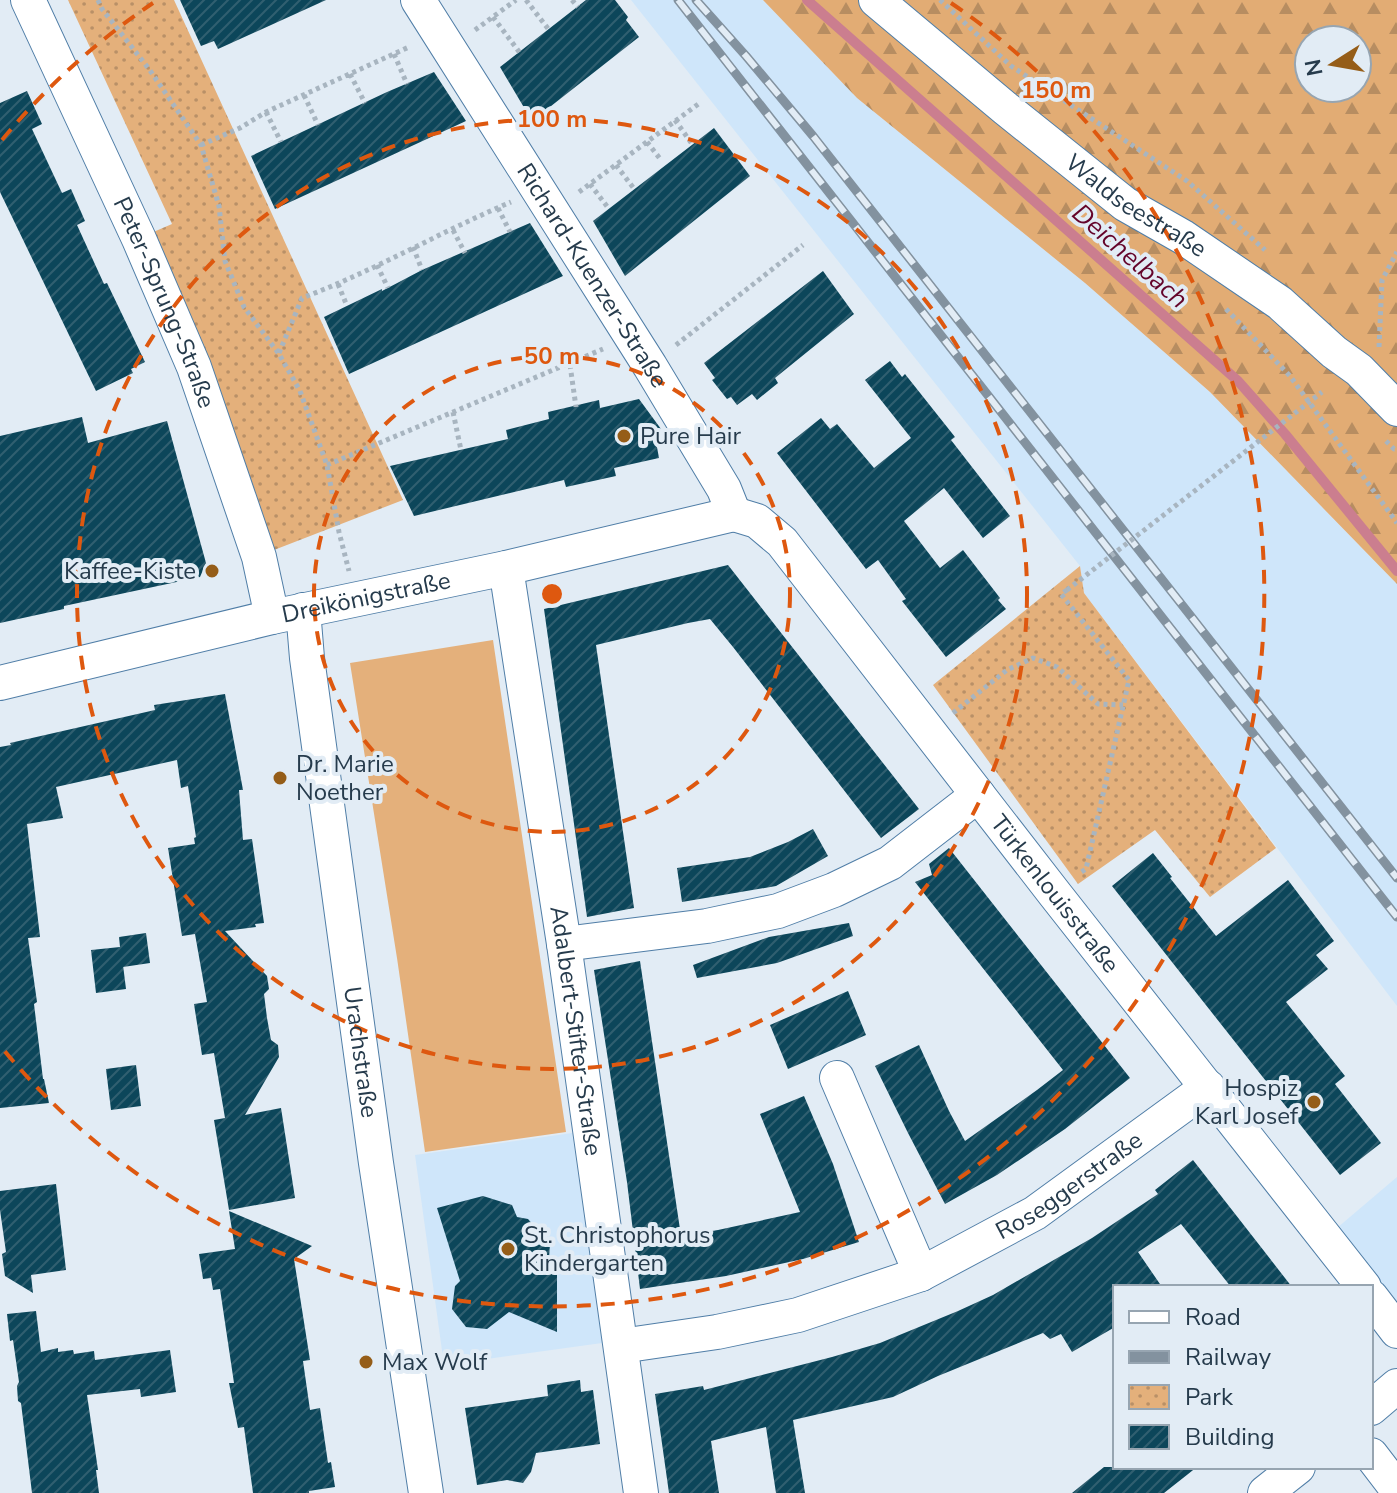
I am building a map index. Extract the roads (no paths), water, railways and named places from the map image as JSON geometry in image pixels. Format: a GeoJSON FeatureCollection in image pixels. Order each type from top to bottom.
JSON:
{"type":"FeatureCollection","features":[{"type":"Feature","properties":{"kind":"street","name":"Peter-Sprung-Straße"},"geometry":{"type":"LineString","coordinates":[[28,0],[139,239],[194,367],[259,557],[288,614]]}},
{"type":"Feature","properties":{"kind":"street","name":"Richard-Kuenzer-Straße"},"geometry":{"type":"LineString","coordinates":[[418,0],[650,366],[724,489],[734,514]]}},
{"type":"Feature","properties":{"kind":"street","name":"Waldseestraße"},"geometry":{"type":"LineString","coordinates":[[876,0],[1125,204],[1183,237],[1280,303],[1334,352],[1359,370],[1397,409]]}},
{"type":"Feature","properties":{"kind":"street","name":"Dreikönigstraße"},"geometry":{"type":"LineString","coordinates":[[0,683],[288,614],[506,568],[734,514]]}},
{"type":"Feature","properties":{"kind":"street","name":"Türkenlouisstraße"},"geometry":{"type":"LineString","coordinates":[[734,514],[757,521],[782,542],[1362,1285]]}},
{"type":"Feature","properties":{"kind":"street","name":"Adalbert-Stifter-Straße"},"geometry":{"type":"LineString","coordinates":[[506,568],[564,944],[641,1493]]}},
{"type":"Feature","properties":{"kind":"street","name":"Urachstraße"},"geometry":{"type":"LineString","coordinates":[[288,614],[307,658],[376,1163],[426,1493]]}},
{"type":"Feature","properties":{"kind":"street"},"geometry":{"type":"LineString","coordinates":[[564,944],[707,926],[778,911],[834,890],[890,863],[978,795]]}},
{"type":"Feature","properties":{"kind":"street"},"geometry":{"type":"LineString","coordinates":[[837,1078],[921,1274]]}},
{"type":"Feature","properties":{"kind":"street","name":"Roseggerstraße"},"geometry":{"type":"LineString","coordinates":[[621,1346],[717,1332],[798,1315],[921,1274],[1035,1213],[1208,1087]]}},
{"type":"Feature","properties":{"kind":"street"},"geometry":{"type":"LineString","coordinates":[[1373,1300],[1397,1331]]}},
{"type":"Feature","properties":{"kind":"street"},"geometry":{"type":"LineString","coordinates":[[1373,1406],[1397,1386]]}},
{"type":"Feature","properties":{"kind":"street"},"geometry":{"type":"LineString","coordinates":[[1373,1458],[1397,1489]]}},
{"type":"Feature","properties":{"kind":"street"},"geometry":{"type":"LineString","coordinates":[[1265,1493],[1295,1469]]}},
{"type":"Feature","properties":{"kind":"waterway","name":"Deichelbach"},"geometry":{"type":"LineString","coordinates":[[807,0],[1238,381],[1397,571]]}},
{"type":"Feature","properties":{"kind":"railway"},"geometry":{"type":"LineString","coordinates":[[678,0],[1397,917]]}},
{"type":"Feature","properties":{"kind":"railway"},"geometry":{"type":"LineString","coordinates":[[696,0],[813,136],[1397,878]]}},
{"type":"Feature","properties":{"kind":"place","name":"Pure Hair"},"geometry":{"type":"Point","coordinates":[624,436]}},
{"type":"Feature","properties":{"kind":"place","name":"Kaffee-Kiste"},"geometry":{"type":"Point","coordinates":[212,571]}},
{"type":"Feature","properties":{"kind":"place","name":"Dr. Marie Noether"},"geometry":{"type":"Point","coordinates":[280,778]}},
{"type":"Feature","properties":{"kind":"place","name":"Hospiz Karl Josef"},"geometry":{"type":"Point","coordinates":[1314,1102]}},
{"type":"Feature","properties":{"kind":"place","name":"St. Christophorus Kindergarten"},"geometry":{"type":"Point","coordinates":[508,1249]}},
{"type":"Feature","properties":{"kind":"place","name":"Max Wolf"},"geometry":{"type":"Point","coordinates":[366,1362]}}]}
